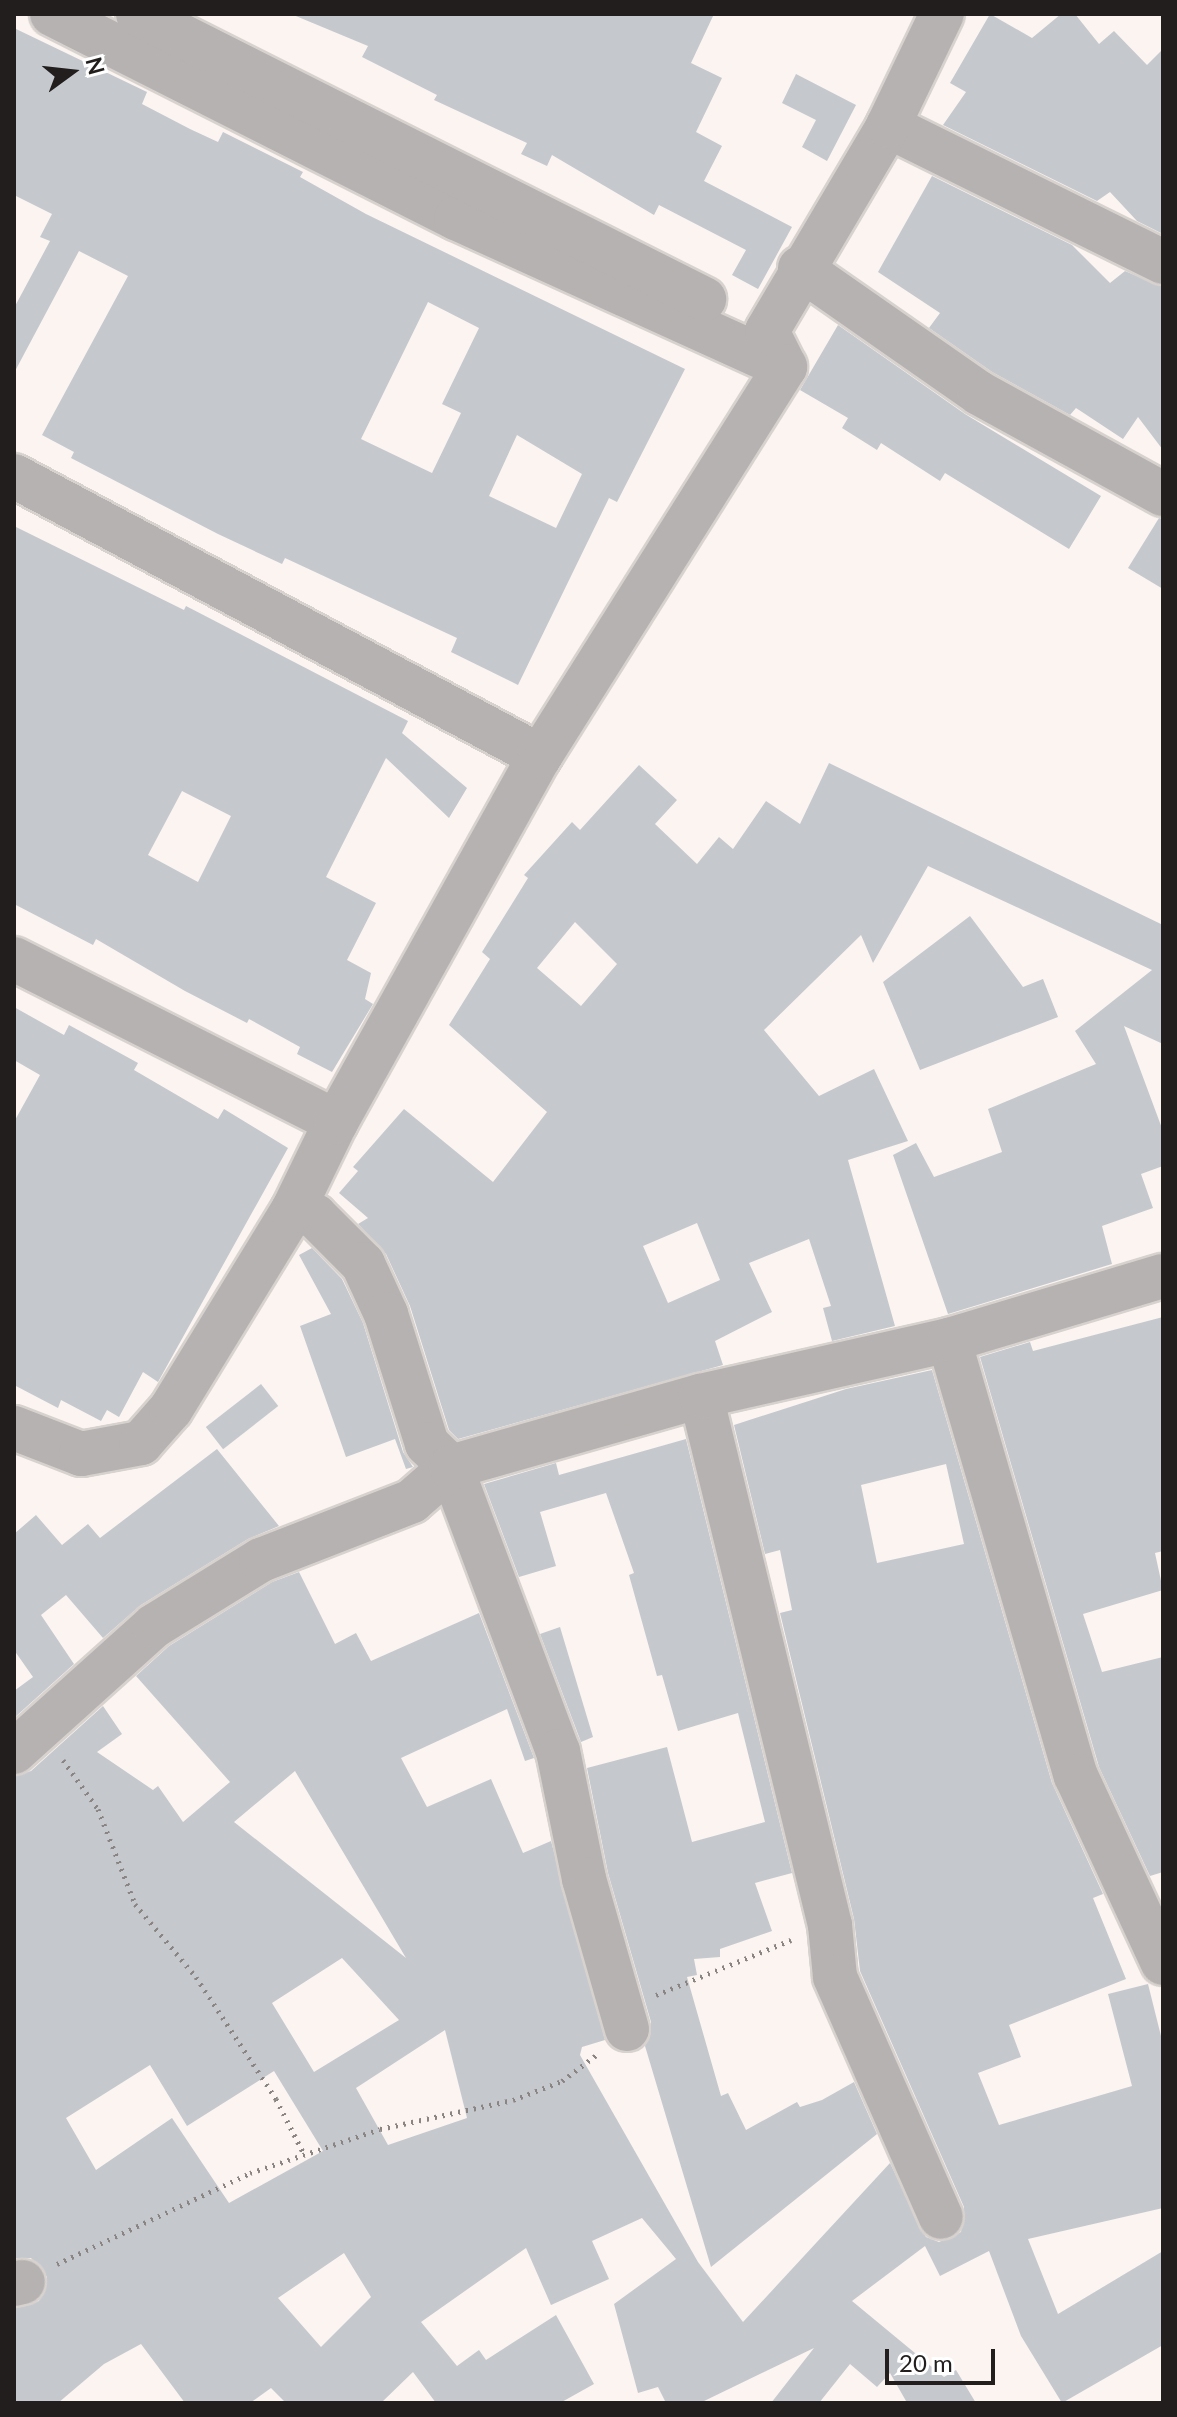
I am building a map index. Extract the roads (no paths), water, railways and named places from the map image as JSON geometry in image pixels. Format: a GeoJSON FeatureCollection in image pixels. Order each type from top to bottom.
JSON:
{"type":"FeatureCollection","features":[{"type":"Feature","properties":{"kind":"street"},"geometry":{"type":"LineString","coordinates":[[52,14],[456,218],[776,349]]}},
{"type":"Feature","properties":{"kind":"street"},"geometry":{"type":"LineString","coordinates":[[138,14],[776,349]]}},
{"type":"Feature","properties":{"kind":"street"},"geometry":{"type":"LineString","coordinates":[[14,1428],[81,1454],[141,1443],[171,1409],[293,1210],[336,1122],[540,756],[776,349],[800,268],[888,126],[942,14]]}},
{"type":"Feature","properties":{"kind":"street"},"geometry":{"type":"LineString","coordinates":[[888,126],[1163,262]]}},
{"type":"Feature","properties":{"kind":"street"},"geometry":{"type":"LineString","coordinates":[[800,268],[979,393],[1163,494]]}},
{"type":"Feature","properties":{"kind":"street"},"geometry":{"type":"LineString","coordinates":[[14,476],[540,756]]}},
{"type":"Feature","properties":{"kind":"street"},"geometry":{"type":"LineString","coordinates":[[14,959],[336,1122]]}},
{"type":"Feature","properties":{"kind":"street"},"geometry":{"type":"LineString","coordinates":[[293,1210],[315,1216],[363,1264],[386,1314],[427,1444],[451,1467],[558,1751],[584,1879],[627,2029]]}},
{"type":"Feature","properties":{"kind":"street"},"geometry":{"type":"LineString","coordinates":[[28,1741],[154,1626],[261,1560],[412,1501],[451,1467],[701,1396],[949,1340],[1163,1276]]}},
{"type":"Feature","properties":{"kind":"street"},"geometry":{"type":"LineString","coordinates":[[949,1340],[1076,1776],[1163,1963]]}},
{"type":"Feature","properties":{"kind":"street"},"geometry":{"type":"LineString","coordinates":[[701,1396],[830,1925],[835,1977],[860,2043],[941,2217]]}}]}
